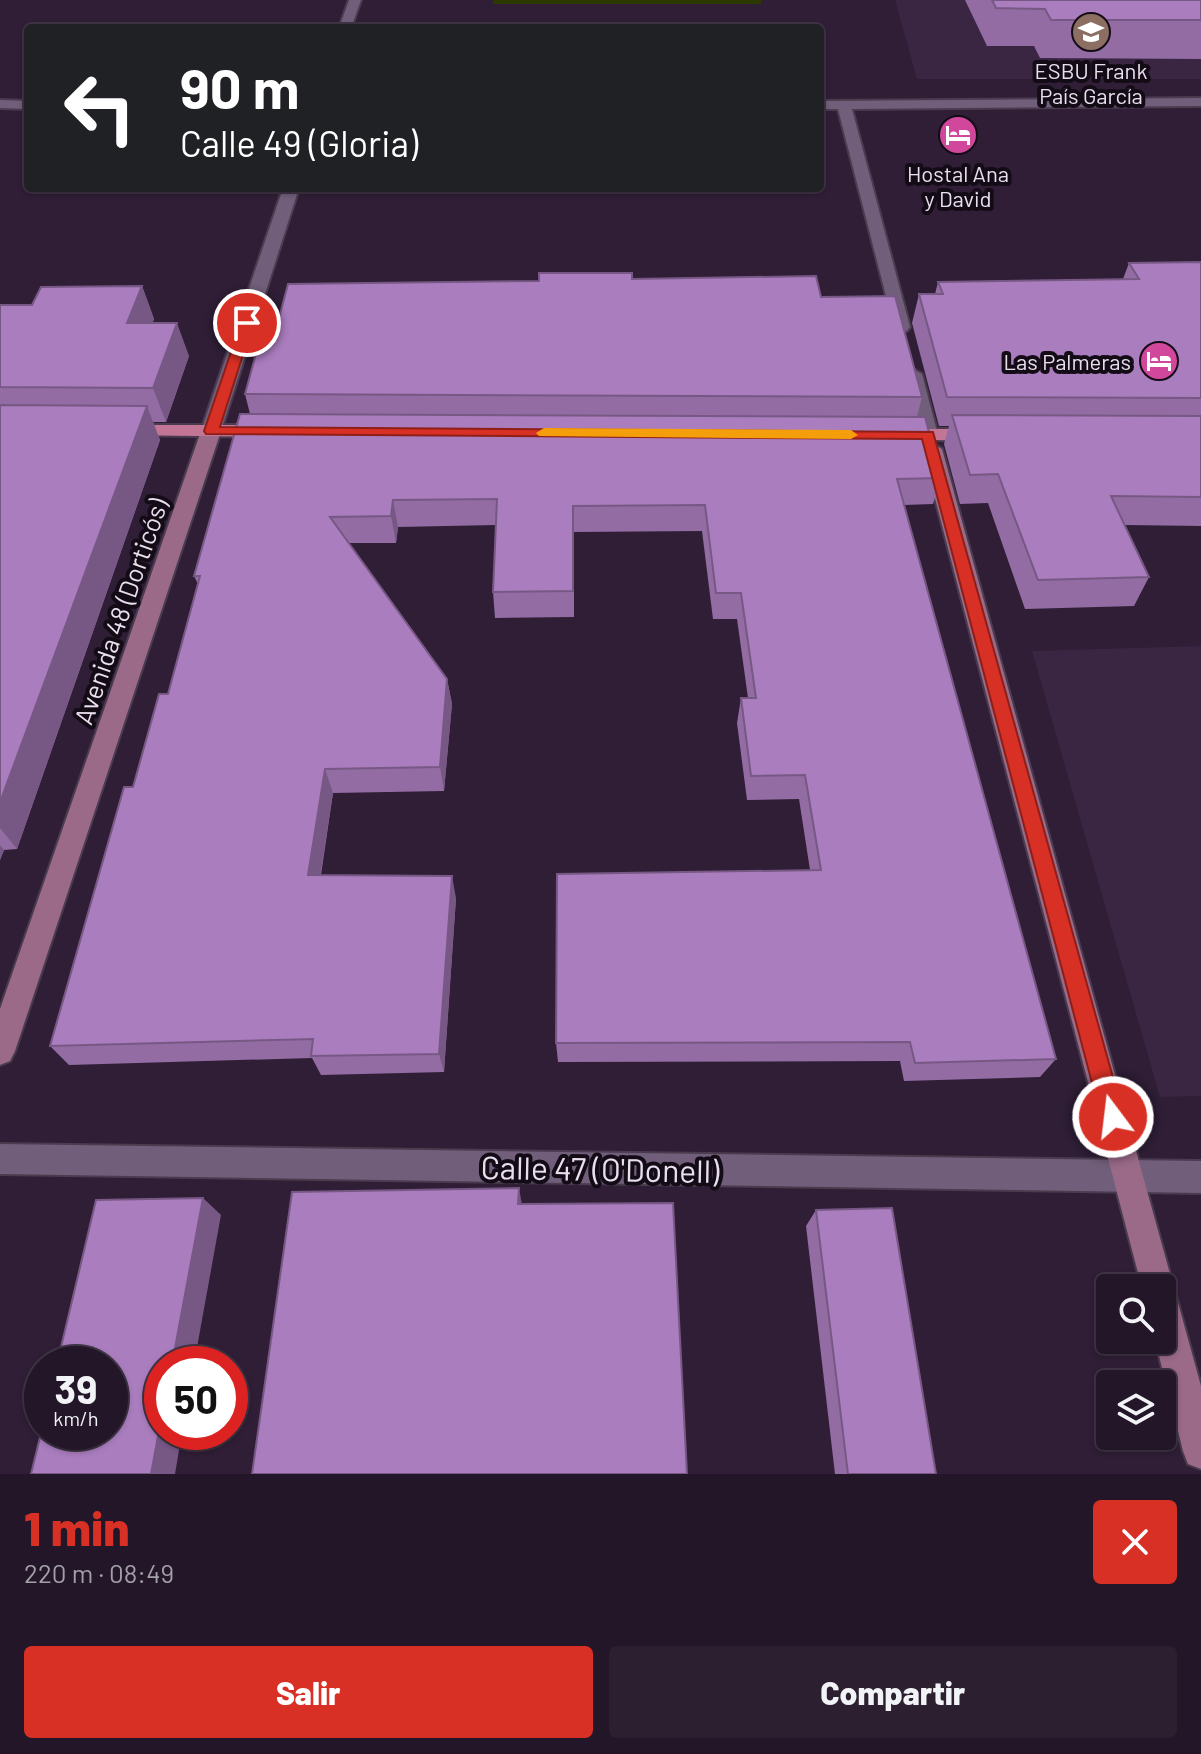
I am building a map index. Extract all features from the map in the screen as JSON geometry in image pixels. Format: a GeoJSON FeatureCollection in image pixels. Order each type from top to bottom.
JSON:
{"type":"FeatureCollection","features":[{"type":"Feature","properties":{"kind":"main road"},"geometry":{"type":"LineString","coordinates":[[105,431],[290,432]]}},
{"type":"Feature","properties":{"kind":"main road","name":"Avenida 48 (Dorticós)"},"geometry":{"type":"LineString","coordinates":[[0,1051],[211,431]]}},
{"type":"Feature","properties":{"kind":"main road"},"geometry":{"type":"LineString","coordinates":[[880,435],[1004,435]]}},
{"type":"Feature","properties":{"kind":"main road"},"geometry":{"type":"LineString","coordinates":[[928,435],[1154,1274]]}},
{"type":"Feature","properties":{"kind":"main road"},"geometry":{"type":"LineString","coordinates":[[1175,1354],[1201,1451]]}},
{"type":"Feature","properties":{"kind":"street"},"geometry":{"type":"LineString","coordinates":[[346,24],[355,0]]}},
{"type":"Feature","properties":{"kind":"street"},"geometry":{"type":"LineString","coordinates":[[824,105],[1201,102]]}},
{"type":"Feature","properties":{"kind":"street"},"geometry":{"type":"LineString","coordinates":[[0,104],[24,105]]}},
{"type":"Feature","properties":{"kind":"street"},"geometry":{"type":"LineString","coordinates":[[844,105],[928,435]]}},
{"type":"Feature","properties":{"kind":"street","name":"Avenida 48 (Dorticós)"},"geometry":{"type":"LineString","coordinates":[[211,431],[290,192]]}},
{"type":"Feature","properties":{"kind":"street","name":"Calle 47 (O'Donell)"},"geometry":{"type":"LineString","coordinates":[[0,1159],[1201,1177]]}},
{"type":"Feature","properties":{"kind":"shaded area"},"geometry":{"type":"Polygon","coordinates":[[[895,0],[1201,0],[1201,79],[917,79],[895,0]]]}},
{"type":"Feature","properties":{"kind":"shaded area"},"geometry":{"type":"Polygon","coordinates":[[[1201,646],[1201,1096],[1160,1097],[1032,651],[1201,646]]]}},
{"type":"Feature","properties":{"kind":"green space"},"geometry":{"type":"Polygon","coordinates":[[[493,0],[761,0],[762,4],[493,4],[493,0]]]}},
{"type":"Feature","properties":{"kind":"building"},"geometry":{"type":"Polygon","coordinates":[[[992,0],[1201,0],[1201,20],[1051,20],[1045,9],[996,8],[992,0]]]}},
{"type":"Feature","properties":{"kind":"building"},"geometry":{"type":"Polygon","coordinates":[[[1201,262],[1201,398],[947,397],[919,294],[943,294],[938,282],[1139,279],[1129,263],[1201,262]]]}},
{"type":"Feature","properties":{"kind":"building"},"geometry":{"type":"Polygon","coordinates":[[[539,273],[632,273],[632,279],[816,276],[821,297],[895,296],[922,397],[245,394],[263,328],[267,322],[278,322],[288,284],[539,281],[539,273]]]}},
{"type":"Feature","properties":{"kind":"building"},"geometry":{"type":"Polygon","coordinates":[[[142,286],[127,323],[177,323],[153,388],[0,387],[0,305],[32,305],[41,287],[142,286]]]}},
{"type":"Feature","properties":{"kind":"building"},"geometry":{"type":"Polygon","coordinates":[[[0,405],[147,406],[0,802],[0,405]]]}},
{"type":"Feature","properties":{"kind":"building"},"geometry":{"type":"Polygon","coordinates":[[[240,414],[925,417],[941,478],[897,479],[1056,1059],[915,1063],[910,1042],[556,1043],[557,874],[821,870],[805,775],[751,776],[741,698],[756,698],[741,593],[716,593],[705,505],[573,506],[573,591],[493,592],[497,499],[393,500],[391,516],[330,517],[447,679],[440,767],[325,769],[308,875],[452,876],[439,1054],[311,1056],[313,1039],[50,1046],[124,787],[133,787],[159,694],[168,694],[200,576],[194,576],[240,414]]]}},
{"type":"Feature","properties":{"kind":"building"},"geometry":{"type":"Polygon","coordinates":[[[952,415],[1201,416],[1201,497],[1111,496],[1149,577],[1038,580],[998,474],[970,475],[952,415]]]}},
{"type":"Feature","properties":{"kind":"building"},"geometry":{"type":"Polygon","coordinates":[[[519,1188],[518,1204],[673,1203],[687,1474],[252,1474],[292,1192],[519,1188]]]}},
{"type":"Feature","properties":{"kind":"building"},"geometry":{"type":"Polygon","coordinates":[[[203,1198],[175,1346],[144,1346],[144,1450],[155,1450],[151,1474],[31,1474],[37,1450],[128,1450],[128,1346],[61,1346],[96,1200],[203,1198]]]}},
{"type":"Feature","properties":{"kind":"building"},"geometry":{"type":"Polygon","coordinates":[[[892,1208],[936,1474],[848,1474],[816,1210],[892,1208]]]}},
{"type":"Feature","properties":{"kind":"slow traffic"},"geometry":{"type":"LineString","coordinates":[[544,433],[851,435]]}},
{"type":"Feature","properties":{"kind":"place","name":"ESBU Frank País García"},"geometry":{"type":"Point","coordinates":[1091,32]}},
{"type":"Feature","properties":{"kind":"place","name":"Hostal Ana y David"},"geometry":{"type":"Point","coordinates":[958,135]}},
{"type":"Feature","properties":{"kind":"place","name":"Las Palmeras"},"geometry":{"type":"Point","coordinates":[1159,361]}},
{"type":"Feature","properties":{"kind":"route"},"geometry":{"type":"LineString","coordinates":[[247,323],[211,431],[928,435],[1113,1117]]}}]}
